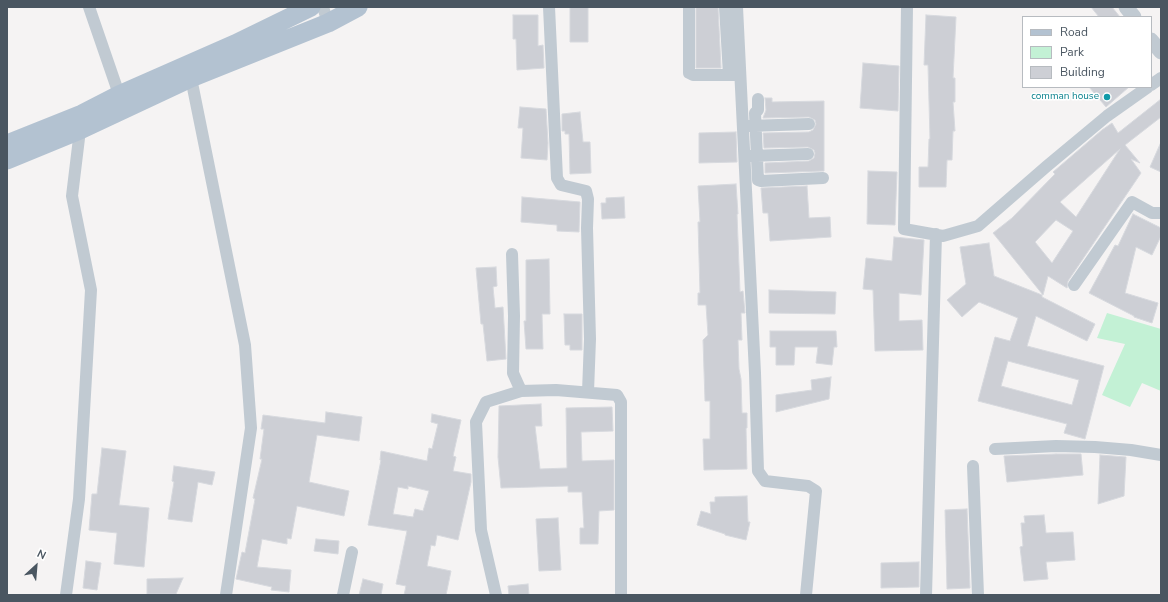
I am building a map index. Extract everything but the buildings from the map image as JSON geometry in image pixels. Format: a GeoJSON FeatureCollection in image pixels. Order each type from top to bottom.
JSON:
{"type":"FeatureCollection","features":[{"type":"Feature","properties":{"kind":"main road"},"geometry":{"type":"LineString","coordinates":[[7,160],[85,123],[121,102],[311,7]]}},
{"type":"Feature","properties":{"kind":"main road"},"geometry":{"type":"LineString","coordinates":[[121,102],[191,78],[326,15],[358,7]]}},
{"type":"Feature","properties":{"kind":"main road"},"geometry":{"type":"LineString","coordinates":[[7,144],[85,123]]}},
{"type":"Feature","properties":{"kind":"street"},"geometry":{"type":"LineString","coordinates":[[89,7],[121,102]]}},
{"type":"Feature","properties":{"kind":"street"},"geometry":{"type":"LineString","coordinates":[[548,7],[557,178],[560,184],[586,191],[588,199],[590,339],[588,392]]}},
{"type":"Feature","properties":{"kind":"street"},"geometry":{"type":"LineString","coordinates":[[689,7],[689,73],[693,75],[734,75]]}},
{"type":"Feature","properties":{"kind":"street"},"geometry":{"type":"LineString","coordinates":[[725,7],[732,36],[734,75],[743,127],[758,180],[823,178]]}},
{"type":"Feature","properties":{"kind":"street"},"geometry":{"type":"LineString","coordinates":[[732,36],[737,7]]}},
{"type":"Feature","properties":{"kind":"street"},"geometry":{"type":"LineString","coordinates":[[907,7],[904,229],[942,236],[978,226],[1107,116],[1147,88]]}},
{"type":"Feature","properties":{"kind":"street"},"geometry":{"type":"LineString","coordinates":[[1126,7],[1133,16]]}},
{"type":"Feature","properties":{"kind":"street"},"geometry":{"type":"LineString","coordinates":[[1152,41],[1161,52]]}},
{"type":"Feature","properties":{"kind":"street"},"geometry":{"type":"LineString","coordinates":[[191,78],[245,345],[251,428],[226,595]]}},
{"type":"Feature","properties":{"kind":"street"},"geometry":{"type":"LineString","coordinates":[[1152,84],[1161,78]]}},
{"type":"Feature","properties":{"kind":"street"},"geometry":{"type":"LineString","coordinates":[[758,99],[758,110],[755,113],[755,126],[751,156],[758,471],[766,481],[808,486],[816,491],[806,595]]}},
{"type":"Feature","properties":{"kind":"street"},"geometry":{"type":"LineString","coordinates":[[66,595],[79,499],[91,290],[72,196],[85,123]]}},
{"type":"Feature","properties":{"kind":"street"},"geometry":{"type":"LineString","coordinates":[[743,127],[809,124]]}},
{"type":"Feature","properties":{"kind":"street"},"geometry":{"type":"LineString","coordinates":[[751,156],[808,154]]}},
{"type":"Feature","properties":{"kind":"street"},"geometry":{"type":"LineString","coordinates":[[1074,285],[1132,202],[1152,213],[1161,213]]}},
{"type":"Feature","properties":{"kind":"street"},"geometry":{"type":"LineString","coordinates":[[926,595],[936,234]]}},
{"type":"Feature","properties":{"kind":"street"},"geometry":{"type":"LineString","coordinates":[[512,254],[514,316],[513,373],[521,391]]}},
{"type":"Feature","properties":{"kind":"street"},"geometry":{"type":"LineString","coordinates":[[496,595],[481,530],[476,422],[486,402],[521,391],[556,390],[617,395],[621,402],[621,595]]}},
{"type":"Feature","properties":{"kind":"street"},"geometry":{"type":"LineString","coordinates":[[995,449],[1056,446],[1095,447],[1131,450],[1161,455]]}},
{"type":"Feature","properties":{"kind":"street"},"geometry":{"type":"LineString","coordinates":[[973,466],[978,595]]}},
{"type":"Feature","properties":{"kind":"street"},"geometry":{"type":"LineString","coordinates":[[343,595],[352,552]]}},
{"type":"Feature","properties":{"kind":"green space"},"geometry":{"type":"Polygon","coordinates":[[[1107,313],[1161,329],[1161,391],[1142,383],[1130,407],[1102,395],[1125,344],[1097,338],[1107,313]]]}},
{"type":"Feature","properties":{"kind":"place","name":"comman house"},"geometry":{"type":"Point","coordinates":[1107,97]}}]}
